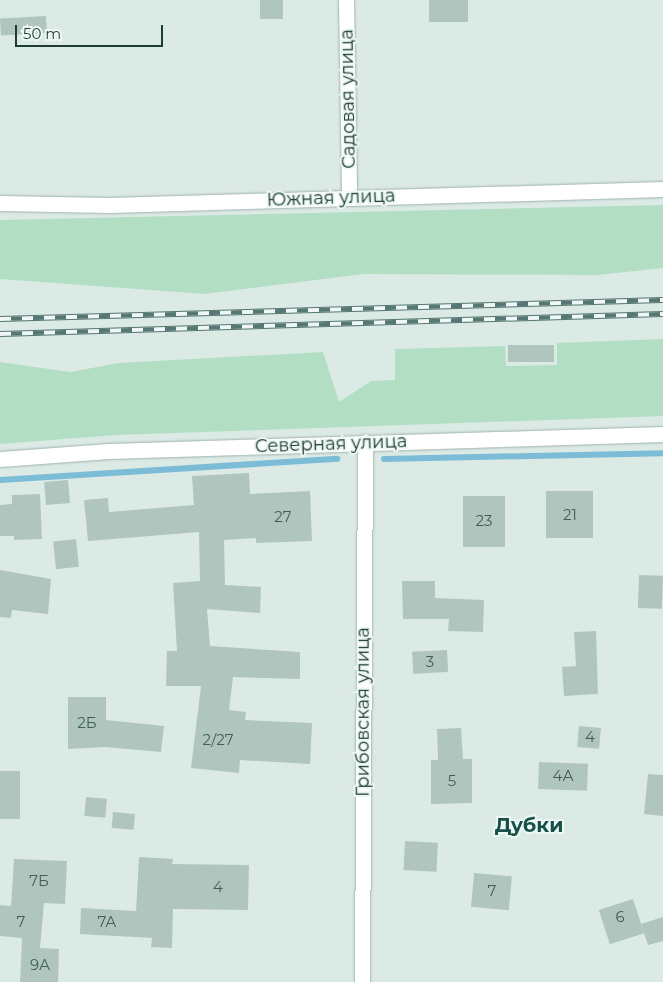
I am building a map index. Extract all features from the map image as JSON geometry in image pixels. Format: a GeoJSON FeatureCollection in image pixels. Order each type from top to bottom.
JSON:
{"type":"FeatureCollection","features":[{"type":"Feature","properties":{"kind":"street","name":"Садовая улица"},"geometry":{"type":"LineString","coordinates":[[346,0],[349,197]]}},
{"type":"Feature","properties":{"kind":"street","name":"Южная улица"},"geometry":{"type":"LineString","coordinates":[[0,203],[110,205],[663,189]]}},
{"type":"Feature","properties":{"kind":"street","name":"Северная улица"},"geometry":{"type":"LineString","coordinates":[[0,459],[109,451],[663,434]]}},
{"type":"Feature","properties":{"kind":"street","name":"Грибовская улица"},"geometry":{"type":"LineString","coordinates":[[362,982],[365,442]]}},
{"type":"Feature","properties":{"kind":"green space"},"geometry":{"type":"Polygon","coordinates":[[[663,205],[663,268],[598,275],[363,274],[205,294],[0,279],[0,220],[663,205]]]}},
{"type":"Feature","properties":{"kind":"green space"},"geometry":{"type":"Polygon","coordinates":[[[663,339],[663,416],[116,435],[0,444],[0,362],[70,372],[119,363],[323,352],[339,402],[371,381],[395,380],[395,349],[505,346],[506,366],[557,365],[557,343],[663,339]]]}},
{"type":"Feature","properties":{"kind":"building"},"geometry":{"type":"Polygon","coordinates":[[[260,0],[283,0],[283,19],[260,19],[260,0]]]}},
{"type":"Feature","properties":{"kind":"building"},"geometry":{"type":"Polygon","coordinates":[[[429,0],[468,0],[468,22],[429,22],[429,0]]]}},
{"type":"Feature","properties":{"kind":"building"},"geometry":{"type":"Polygon","coordinates":[[[46,16],[47,33],[1,35],[0,18],[46,16]]]}},
{"type":"Feature","properties":{"kind":"building"},"geometry":{"type":"Polygon","coordinates":[[[508,345],[554,345],[554,362],[508,362],[508,345]]]}},
{"type":"Feature","properties":{"kind":"building"},"geometry":{"type":"Polygon","coordinates":[[[249,473],[250,494],[310,491],[312,541],[256,543],[256,538],[224,540],[225,585],[261,587],[260,613],[207,609],[210,646],[300,652],[300,679],[233,677],[229,710],[246,712],[245,720],[312,723],[310,764],[240,760],[239,773],[191,768],[201,686],[166,686],[167,651],[177,651],[173,583],[200,581],[199,532],[88,541],[84,500],[108,498],[109,512],[194,505],[192,476],[249,473]]]}},
{"type":"Feature","properties":{"kind":"building"},"geometry":{"type":"Polygon","coordinates":[[[68,480],[70,503],[46,505],[44,482],[68,480]]]}},
{"type":"Feature","properties":{"kind":"building"},"geometry":{"type":"Polygon","coordinates":[[[546,491],[593,491],[593,538],[546,538],[546,491]]]}},
{"type":"Feature","properties":{"kind":"building"},"geometry":{"type":"Polygon","coordinates":[[[40,494],[42,539],[14,540],[14,536],[0,536],[0,505],[12,504],[12,495],[40,494]]]}},
{"type":"Feature","properties":{"kind":"building"},"geometry":{"type":"Polygon","coordinates":[[[463,496],[505,496],[505,547],[463,547],[463,496]]]}},
{"type":"Feature","properties":{"kind":"building"},"geometry":{"type":"Polygon","coordinates":[[[76,539],[79,567],[56,569],[53,541],[76,539]]]}},
{"type":"Feature","properties":{"kind":"building"},"geometry":{"type":"Polygon","coordinates":[[[0,570],[51,579],[48,614],[12,610],[11,618],[0,617],[0,570]]]}},
{"type":"Feature","properties":{"kind":"building"},"geometry":{"type":"Polygon","coordinates":[[[639,575],[663,576],[662,609],[638,608],[639,575]]]}},
{"type":"Feature","properties":{"kind":"building"},"geometry":{"type":"Polygon","coordinates":[[[402,581],[435,581],[435,598],[484,600],[483,632],[448,631],[449,619],[403,619],[402,581]]]}},
{"type":"Feature","properties":{"kind":"building"},"geometry":{"type":"Polygon","coordinates":[[[596,631],[598,694],[564,696],[562,667],[576,666],[574,632],[596,631]]]}},
{"type":"Feature","properties":{"kind":"building"},"geometry":{"type":"Polygon","coordinates":[[[447,650],[448,672],[413,674],[412,652],[447,650]]]}},
{"type":"Feature","properties":{"kind":"building"},"geometry":{"type":"Polygon","coordinates":[[[68,697],[106,697],[106,720],[164,726],[161,752],[105,747],[68,749],[68,697]]]}},
{"type":"Feature","properties":{"kind":"building"},"geometry":{"type":"Polygon","coordinates":[[[579,726],[601,728],[599,749],[577,747],[579,726]]]}},
{"type":"Feature","properties":{"kind":"building"},"geometry":{"type":"Polygon","coordinates":[[[461,728],[463,759],[472,759],[472,803],[431,804],[431,760],[438,760],[437,729],[461,728]]]}},
{"type":"Feature","properties":{"kind":"building"},"geometry":{"type":"Polygon","coordinates":[[[539,762],[588,764],[587,791],[538,789],[539,762]]]}},
{"type":"Feature","properties":{"kind":"building"},"geometry":{"type":"Polygon","coordinates":[[[0,771],[20,771],[20,819],[0,819],[0,771]]]}},
{"type":"Feature","properties":{"kind":"building"},"geometry":{"type":"Polygon","coordinates":[[[648,774],[663,775],[663,816],[644,814],[648,774]]]}},
{"type":"Feature","properties":{"kind":"building"},"geometry":{"type":"Polygon","coordinates":[[[86,797],[107,799],[105,818],[84,816],[86,797]]]}},
{"type":"Feature","properties":{"kind":"building"},"geometry":{"type":"Polygon","coordinates":[[[113,812],[135,814],[134,830],[112,828],[113,812]]]}},
{"type":"Feature","properties":{"kind":"building"},"geometry":{"type":"Polygon","coordinates":[[[405,841],[438,843],[436,872],[403,870],[405,841]]]}},
{"type":"Feature","properties":{"kind":"building"},"geometry":{"type":"Polygon","coordinates":[[[139,857],[173,859],[172,864],[249,865],[248,910],[173,909],[172,948],[151,947],[152,938],[80,934],[81,908],[136,911],[139,857]]]}},
{"type":"Feature","properties":{"kind":"building"},"geometry":{"type":"Polygon","coordinates":[[[14,859],[67,861],[65,904],[44,903],[40,948],[59,949],[58,982],[20,982],[22,938],[0,936],[0,905],[11,906],[14,859]]]}},
{"type":"Feature","properties":{"kind":"building"},"geometry":{"type":"Polygon","coordinates":[[[474,873],[512,876],[509,910],[471,907],[474,873]]]}},
{"type":"Feature","properties":{"kind":"building"},"geometry":{"type":"Polygon","coordinates":[[[633,899],[644,933],[610,944],[599,910],[633,899]]]}},
{"type":"Feature","properties":{"kind":"building"},"geometry":{"type":"Polygon","coordinates":[[[663,917],[663,941],[648,945],[641,924],[663,917]]]}},
{"type":"Feature","properties":{"kind":"waterway"},"geometry":{"type":"LineString","coordinates":[[384,459],[663,453]]}},
{"type":"Feature","properties":{"kind":"waterway"},"geometry":{"type":"LineString","coordinates":[[0,480],[337,459]]}},
{"type":"Feature","properties":{"kind":"railway"},"geometry":{"type":"LineString","coordinates":[[0,319],[663,300]]}},
{"type":"Feature","properties":{"kind":"railway"},"geometry":{"type":"LineString","coordinates":[[0,334],[663,314]]}},
{"type":"Feature","properties":{"kind":"district","name":"Дубки"},"geometry":{"type":"Point","coordinates":[529,825]}}]}
